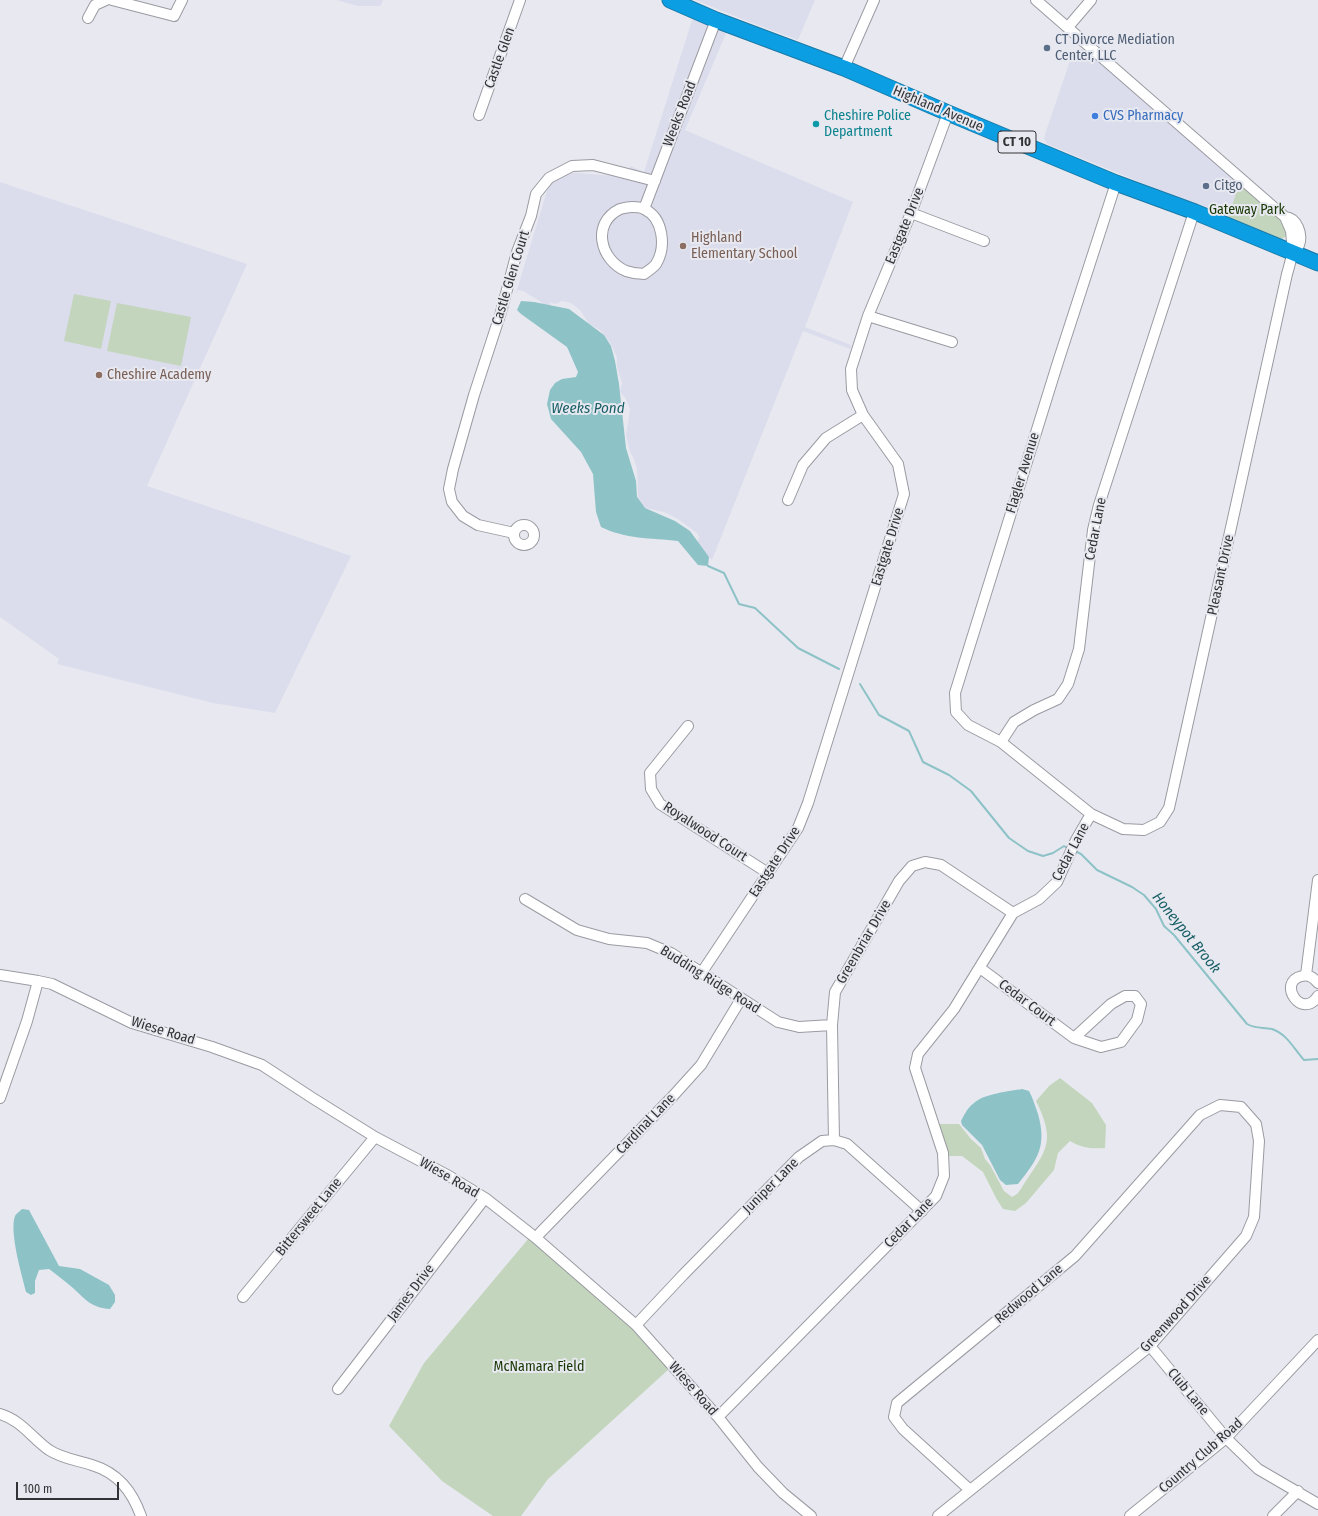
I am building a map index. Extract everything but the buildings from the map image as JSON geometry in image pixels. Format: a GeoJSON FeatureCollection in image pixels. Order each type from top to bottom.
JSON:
{"type":"FeatureCollection","features":[{"type":"Feature","properties":{"kind":"highway","name":"Highland Avenue"},"geometry":{"type":"LineString","coordinates":[[670,0],[716,20],[844,68],[1116,183],[1194,212],[1318,263]]}},
{"type":"Feature","properties":{"kind":"street"},"geometry":{"type":"LineString","coordinates":[[88,18],[95,5],[106,0]]}},
{"type":"Feature","properties":{"kind":"street"},"geometry":{"type":"LineString","coordinates":[[112,0],[174,16],[182,0]]}},
{"type":"Feature","properties":{"kind":"street","name":"Castle Glen"},"geometry":{"type":"LineString","coordinates":[[479,115],[520,0]]}},
{"type":"Feature","properties":{"kind":"street"},"geometry":{"type":"LineString","coordinates":[[844,68],[874,0]]}},
{"type":"Feature","properties":{"kind":"street"},"geometry":{"type":"LineString","coordinates":[[1036,0],[1285,217],[1291,231],[1293,253]]}},
{"type":"Feature","properties":{"kind":"street"},"geometry":{"type":"LineString","coordinates":[[1068,27],[1091,0]]}},
{"type":"Feature","properties":{"kind":"street","name":"Weeks Road"},"geometry":{"type":"LineString","coordinates":[[644,209],[716,20]]}},
{"type":"Feature","properties":{"kind":"street","name":"Eastgate Drive"},"geometry":{"type":"LineString","coordinates":[[702,972],[798,828],[808,803],[904,494],[898,464],[863,415],[852,390],[851,369],[868,316],[911,213],[948,113]]}},
{"type":"Feature","properties":{"kind":"street","name":"Castle Glen Court"},"geometry":{"type":"LineString","coordinates":[[514,533],[478,525],[463,516],[452,502],[449,489],[453,469],[473,399],[501,312],[517,252],[531,216],[536,194],[549,178],[572,166],[593,165],[655,181]]}},
{"type":"Feature","properties":{"kind":"street","name":"Flagler Avenue"},"geometry":{"type":"LineString","coordinates":[[1001,742],[968,725],[956,712],[955,693],[1058,362],[1116,183]]}},
{"type":"Feature","properties":{"kind":"street"},"geometry":{"type":"LineString","coordinates":[[632,206],[644,209],[654,216],[659,226],[662,238],[661,252],[655,264],[644,274],[627,272],[611,261],[605,252],[601,239],[604,227],[610,216],[620,209],[632,206]]}},
{"type":"Feature","properties":{"kind":"street","name":"Cedar Lane"},"geometry":{"type":"LineString","coordinates":[[718,1417],[936,1196],[944,1176],[943,1153],[915,1068],[918,1054],[954,1009],[1013,913],[1038,899],[1057,882],[1076,840],[1091,814],[1001,742],[1014,722],[1034,710],[1058,699],[1068,684],[1079,649],[1093,530],[1099,505],[1194,212]]}},
{"type":"Feature","properties":{"kind":"street"},"geometry":{"type":"LineString","coordinates":[[911,213],[984,241]]}},
{"type":"Feature","properties":{"kind":"street","name":"Pleasant Drive"},"geometry":{"type":"LineString","coordinates":[[1091,814],[1123,829],[1144,830],[1160,822],[1170,808],[1287,274],[1293,253]]}},
{"type":"Feature","properties":{"kind":"street"},"geometry":{"type":"LineString","coordinates":[[868,316],[952,342]]}},
{"type":"Feature","properties":{"kind":"street"},"geometry":{"type":"LineString","coordinates":[[788,500],[803,465],[826,438],[863,415]]}},
{"type":"Feature","properties":{"kind":"street","name":"Royalwood Court"},"geometry":{"type":"LineString","coordinates":[[688,726],[650,773],[650,789],[660,804],[768,873]]}},
{"type":"Feature","properties":{"kind":"street","name":"Greenbriar Drive"},"geometry":{"type":"LineString","coordinates":[[834,1140],[832,1025],[834,992],[899,881],[912,866],[925,862],[941,865],[1013,913]]}},
{"type":"Feature","properties":{"kind":"street"},"geometry":{"type":"LineString","coordinates":[[1306,975],[1318,880]]}},
{"type":"Feature","properties":{"kind":"street","name":"Budding Ridge Road"},"geometry":{"type":"LineString","coordinates":[[525,898],[577,930],[609,939],[647,943],[671,953],[778,1022],[799,1027],[832,1025]]}},
{"type":"Feature","properties":{"kind":"street","name":"Cedar Court"},"geometry":{"type":"LineString","coordinates":[[980,968],[1074,1038],[1101,1047],[1121,1042],[1137,1020],[1141,1004],[1135,996],[1125,996],[1111,1004],[1074,1038]]}},
{"type":"Feature","properties":{"kind":"street","name":"Wiese Road"},"geometry":{"type":"LineString","coordinates":[[0,975],[38,980],[52,984],[132,1023],[212,1046],[262,1065],[375,1136],[449,1176],[484,1198],[536,1238],[636,1326],[718,1417],[758,1467],[783,1493],[811,1516]]}},
{"type":"Feature","properties":{"kind":"street"},"geometry":{"type":"LineString","coordinates":[[1318,983],[1315,979],[1306,975],[1294,980],[1291,989],[1293,998],[1300,1003],[1305,1004],[1314,1001],[1318,996]]}},
{"type":"Feature","properties":{"kind":"street"},"geometry":{"type":"LineString","coordinates":[[0,1098],[27,1021],[38,980]]}},
{"type":"Feature","properties":{"kind":"street","name":"Cardinal Lane"},"geometry":{"type":"LineString","coordinates":[[536,1238],[701,1065],[742,999]]}},
{"type":"Feature","properties":{"kind":"street","name":"Redwood Lane"},"geometry":{"type":"LineString","coordinates":[[970,1490],[903,1429],[894,1417],[897,1403],[1075,1256],[1200,1115],[1220,1105],[1241,1107]]}},
{"type":"Feature","properties":{"kind":"street","name":"Greenwood Drive"},"geometry":{"type":"LineString","coordinates":[[938,1516],[1150,1346],[1246,1236],[1254,1217],[1259,1141],[1256,1124],[1241,1107]]}},
{"type":"Feature","properties":{"kind":"street","name":"Bittersweet Lane"},"geometry":{"type":"LineString","coordinates":[[243,1297],[375,1136]]}},
{"type":"Feature","properties":{"kind":"street"},"geometry":{"type":"LineString","coordinates":[[834,1140],[847,1144],[922,1211]]}},
{"type":"Feature","properties":{"kind":"street","name":"Juniper Lane"},"geometry":{"type":"LineString","coordinates":[[636,1326],[683,1275],[799,1157],[822,1141],[834,1140]]}},
{"type":"Feature","properties":{"kind":"street","name":"James Drive"},"geometry":{"type":"LineString","coordinates":[[338,1389],[484,1198]]}},
{"type":"Feature","properties":{"kind":"street","name":"Country Club Road"},"geometry":{"type":"LineString","coordinates":[[1130,1516],[1226,1438],[1318,1340]]}},
{"type":"Feature","properties":{"kind":"street","name":"Club Lane"},"geometry":{"type":"LineString","coordinates":[[1150,1346],[1226,1438],[1258,1469],[1318,1504]]}},
{"type":"Feature","properties":{"kind":"street"},"geometry":{"type":"LineString","coordinates":[[0,1414],[17,1421],[42,1444],[58,1455],[69,1460],[98,1467],[117,1478],[132,1495],[141,1516]]}},
{"type":"Feature","properties":{"kind":"street"},"geometry":{"type":"LineString","coordinates":[[1273,1516],[1298,1491]]}},
{"type":"Feature","properties":{"kind":"shaded area"},"geometry":{"type":"Polygon","coordinates":[[[336,0],[383,0],[379,6],[358,6],[336,0]]]}},
{"type":"Feature","properties":{"kind":"shaded area"},"geometry":{"type":"Polygon","coordinates":[[[695,0],[815,0],[798,40],[695,0]]]}},
{"type":"Feature","properties":{"kind":"shaded area","name":"Highland Elementary School"},"geometry":{"type":"Polygon","coordinates":[[[693,17],[727,31],[685,130],[853,202],[805,327],[851,345],[850,349],[803,331],[712,560],[696,544],[699,538],[698,534],[678,519],[664,512],[646,508],[636,509],[638,495],[637,469],[630,452],[626,435],[630,409],[626,399],[620,392],[622,383],[617,367],[617,358],[611,344],[600,330],[589,324],[580,310],[571,303],[562,301],[555,304],[550,302],[551,318],[541,302],[523,291],[519,290],[516,293],[553,171],[627,177],[630,166],[644,172],[693,17]]]}},
{"type":"Feature","properties":{"kind":"shaded area"},"geometry":{"type":"Polygon","coordinates":[[[1079,49],[1088,52],[1239,184],[1228,218],[1047,144],[1044,139],[1045,134],[1070,61],[1079,49]]]}},
{"type":"Feature","properties":{"kind":"shaded area","name":"Cheshire Academy"},"geometry":{"type":"Polygon","coordinates":[[[0,182],[247,264],[147,486],[351,556],[275,713],[213,703],[57,664],[59,659],[0,617],[0,182]]]}},
{"type":"Feature","properties":{"kind":"green space","name":"Gateway Park"},"geometry":{"type":"Polygon","coordinates":[[[1239,184],[1276,216],[1286,230],[1286,236],[1279,239],[1228,218],[1239,184]]]}},
{"type":"Feature","properties":{"kind":"green space"},"geometry":{"type":"Polygon","coordinates":[[[74,294],[111,301],[101,349],[64,341],[74,294]]]}},
{"type":"Feature","properties":{"kind":"green space"},"geometry":{"type":"Polygon","coordinates":[[[117,303],[191,317],[181,366],[107,351],[117,303]]]}},
{"type":"Feature","properties":{"kind":"green space"},"geometry":{"type":"Polygon","coordinates":[[[1060,1078],[1092,1103],[1106,1125],[1105,1148],[1087,1148],[1070,1141],[1058,1153],[1054,1170],[1026,1203],[1015,1211],[1003,1209],[983,1172],[962,1156],[948,1156],[937,1124],[959,1124],[971,1139],[981,1148],[985,1159],[990,1165],[1004,1191],[1012,1197],[1021,1189],[1042,1156],[1045,1148],[1047,1138],[1046,1128],[1043,1116],[1036,1101],[1049,1086],[1060,1078]]]}},
{"type":"Feature","properties":{"kind":"green space","name":"McNamara Field"},"geometry":{"type":"Polygon","coordinates":[[[529,1238],[635,1330],[669,1369],[548,1479],[521,1516],[493,1516],[442,1481],[389,1426],[424,1363],[529,1238]]]}},
{"type":"Feature","properties":{"kind":"water","name":"Weeks Pond"},"geometry":{"type":"Polygon","coordinates":[[[521,301],[569,309],[604,335],[611,346],[615,361],[626,448],[636,481],[637,497],[645,508],[675,521],[690,531],[709,557],[708,566],[698,565],[678,541],[629,536],[601,527],[596,512],[593,474],[581,452],[551,419],[547,404],[550,390],[555,383],[562,379],[576,377],[578,372],[567,347],[517,310],[521,301]]]}},
{"type":"Feature","properties":{"kind":"water"},"geometry":{"type":"Polygon","coordinates":[[[1022,1089],[1029,1091],[1033,1099],[1041,1125],[1041,1144],[1039,1152],[1031,1167],[1018,1184],[1006,1185],[1000,1180],[982,1145],[962,1125],[961,1121],[968,1109],[978,1100],[997,1093],[1022,1089]]]}},
{"type":"Feature","properties":{"kind":"water"},"geometry":{"type":"Polygon","coordinates":[[[22,1209],[29,1210],[59,1266],[80,1269],[109,1285],[115,1295],[115,1302],[110,1309],[98,1307],[90,1303],[49,1269],[39,1270],[35,1281],[35,1293],[31,1295],[26,1292],[17,1254],[14,1232],[15,1216],[22,1209]]]}},
{"type":"Feature","properties":{"kind":"waterway","name":"Honeypot Brook"},"geometry":{"type":"LineString","coordinates":[[708,566],[724,573],[739,604],[755,608],[798,648],[839,669]]}},
{"type":"Feature","properties":{"kind":"waterway","name":"Honeypot Brook"},"geometry":{"type":"LineString","coordinates":[[860,684],[879,715],[909,731],[923,762],[949,775],[971,791],[1009,838],[1028,851],[1043,856],[1053,853],[1064,846],[1069,849]]}},
{"type":"Feature","properties":{"kind":"waterway","name":"Honeypot Brook"},"geometry":{"type":"LineString","coordinates":[[1075,851],[1081,854],[1097,870],[1132,887],[1144,895],[1156,909],[1164,926],[1174,935],[1247,1024],[1253,1027],[1272,1029],[1282,1034],[1304,1060],[1318,1059]]}},
{"type":"Feature","properties":{"kind":"place","name":"CT Divorce Mediation Center, LLC"},"geometry":{"type":"Point","coordinates":[1047,48]}},
{"type":"Feature","properties":{"kind":"place","name":"CVS Pharmacy"},"geometry":{"type":"Point","coordinates":[1095,116]}},
{"type":"Feature","properties":{"kind":"place","name":"Cheshire Police Department"},"geometry":{"type":"Point","coordinates":[816,124]}},
{"type":"Feature","properties":{"kind":"place","name":"Citgo"},"geometry":{"type":"Point","coordinates":[1206,186]}},
{"type":"Feature","properties":{"kind":"place","name":"Highland Elementary School"},"geometry":{"type":"Point","coordinates":[683,246]}},
{"type":"Feature","properties":{"kind":"place","name":"Cheshire Academy"},"geometry":{"type":"Point","coordinates":[99,375]}}]}
